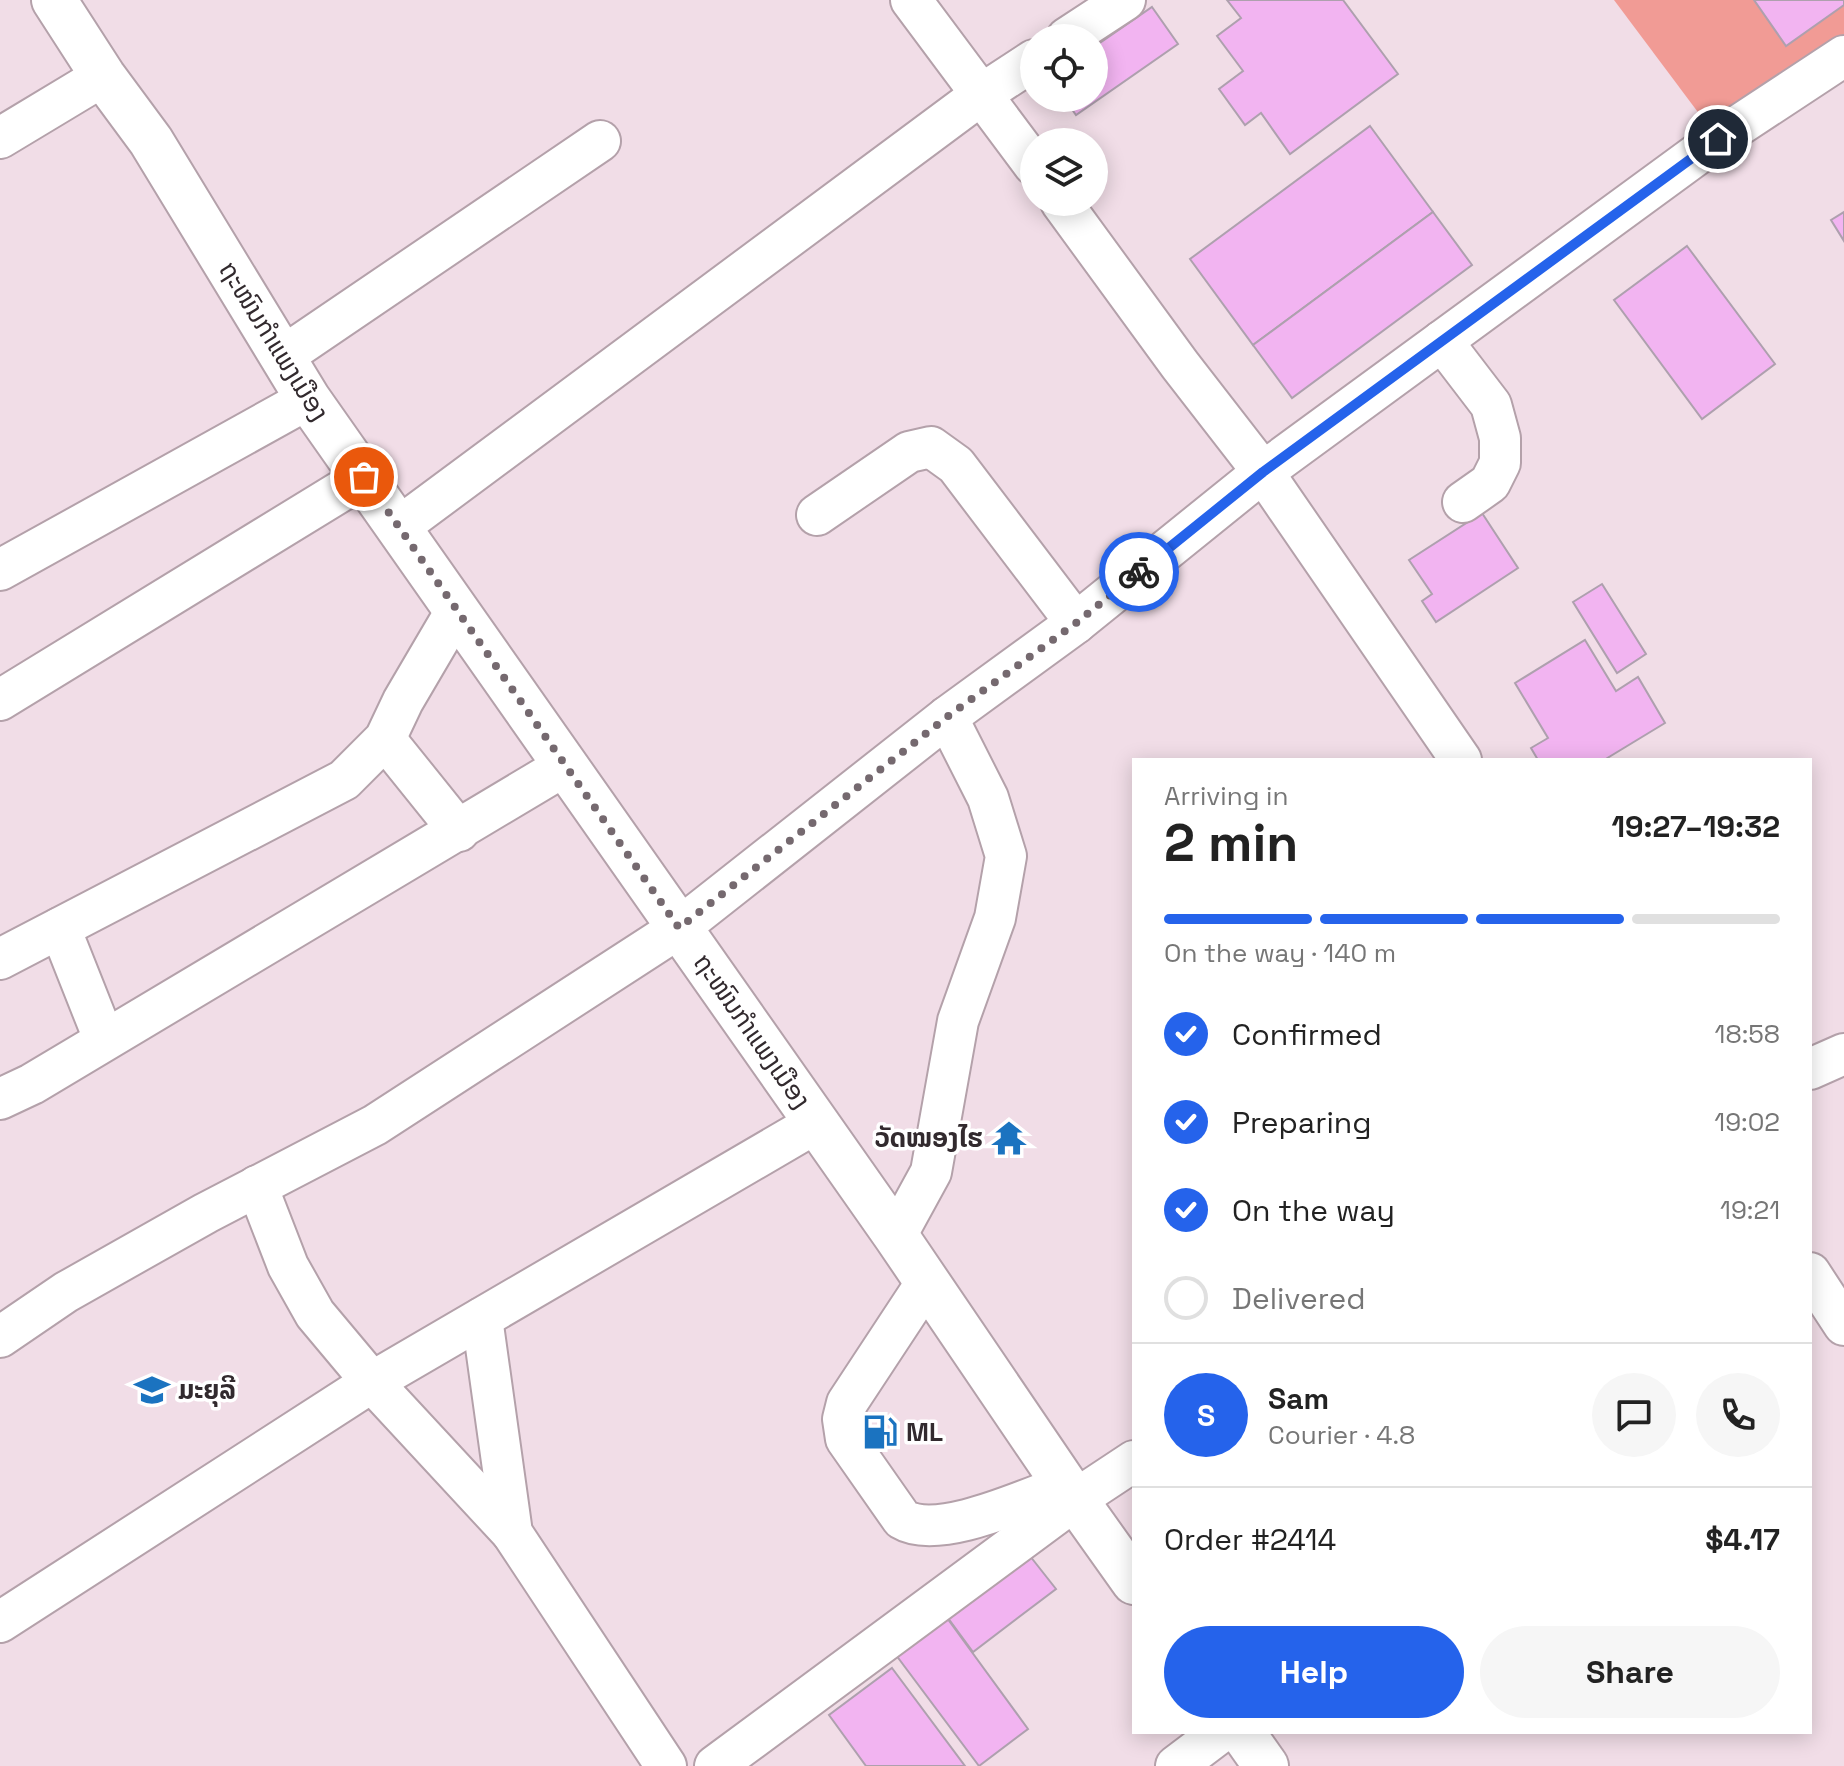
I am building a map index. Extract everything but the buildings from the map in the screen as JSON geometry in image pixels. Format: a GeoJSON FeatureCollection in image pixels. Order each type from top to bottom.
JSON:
{"type":"FeatureCollection","features":[{"type":"Feature","properties":{"kind":"main road","name":"ຖະໜົນກຳແພງເມືອງ"},"geometry":{"type":"LineString","coordinates":[[54,0],[103,76],[151,141],[308,399],[896,1236],[1132,1579]]}},
{"type":"Feature","properties":{"kind":"street"},"geometry":{"type":"LineString","coordinates":[[911,0],[1020,146]]}},
{"type":"Feature","properties":{"kind":"street"},"geometry":{"type":"LineString","coordinates":[[1088,24],[1125,0]]}},
{"type":"Feature","properties":{"kind":"street"},"geometry":{"type":"LineString","coordinates":[[0,1337],[66,1292],[257,1186],[375,1125],[679,928],[947,717],[1076,623],[1263,472],[1718,139],[1844,56]]}},
{"type":"Feature","properties":{"kind":"street"},"geometry":{"type":"LineString","coordinates":[[399,527],[982,94],[1020,69]]}},
{"type":"Feature","properties":{"kind":"street"},"geometry":{"type":"LineString","coordinates":[[0,138],[103,76]]}},
{"type":"Feature","properties":{"kind":"street"},"geometry":{"type":"LineString","coordinates":[[282,357],[600,141]]}},
{"type":"Feature","properties":{"kind":"street"},"geometry":{"type":"LineString","coordinates":[[1071,216],[1263,472],[1460,758]]}},
{"type":"Feature","properties":{"kind":"street"},"geometry":{"type":"LineString","coordinates":[[1442,341],[1491,405],[1500,438],[1500,463],[1490,483],[1463,502]]}},
{"type":"Feature","properties":{"kind":"street"},"geometry":{"type":"LineString","coordinates":[[0,570],[308,399]]}},
{"type":"Feature","properties":{"kind":"street"},"geometry":{"type":"LineString","coordinates":[[817,515],[909,452],[931,447],[956,465],[1076,623]]}},
{"type":"Feature","properties":{"kind":"street"},"geometry":{"type":"LineString","coordinates":[[0,700],[364,477]]}},
{"type":"Feature","properties":{"kind":"street"},"geometry":{"type":"LineString","coordinates":[[0,959],[344,780],[385,739],[403,701],[457,609]]}},
{"type":"Feature","properties":{"kind":"street"},"geometry":{"type":"LineString","coordinates":[[896,1236],[931,1172],[958,1021],[995,918],[1006,856],[988,798],[947,717]]}},
{"type":"Feature","properties":{"kind":"street"},"geometry":{"type":"LineString","coordinates":[[385,739],[459,831]]}},
{"type":"Feature","properties":{"kind":"street"},"geometry":{"type":"LineString","coordinates":[[0,1099],[32,1084],[566,765]]}},
{"type":"Feature","properties":{"kind":"street"},"geometry":{"type":"LineString","coordinates":[[60,928],[104,1039]]}},
{"type":"Feature","properties":{"kind":"street"},"geometry":{"type":"LineString","coordinates":[[1812,1068],[1844,1054]]}},
{"type":"Feature","properties":{"kind":"street"},"geometry":{"type":"LineString","coordinates":[[0,1622],[372,1382],[816,1123]]}},
{"type":"Feature","properties":{"kind":"street"},"geometry":{"type":"LineString","coordinates":[[257,1186],[288,1266],[315,1314],[372,1382],[512,1533],[666,1766]]}},
{"type":"Feature","properties":{"kind":"street"},"geometry":{"type":"LineString","coordinates":[[1812,1276],[1844,1325]]}},
{"type":"Feature","properties":{"kind":"street"},"geometry":{"type":"LineString","coordinates":[[926,1283],[847,1403],[843,1419],[846,1439],[902,1519],[928,1528],[954,1524],[1070,1492],[1132,1462]]}},
{"type":"Feature","properties":{"kind":"street"},"geometry":{"type":"LineString","coordinates":[[482,1318],[512,1533]]}},
{"type":"Feature","properties":{"kind":"street"},"geometry":{"type":"LineString","coordinates":[[715,1766],[1070,1492]]}},
{"type":"Feature","properties":{"kind":"street"},"geometry":{"type":"LineString","coordinates":[[1176,1766],[1250,1741]]}},
{"type":"Feature","properties":{"kind":"shaded area"},"geometry":{"type":"Polygon","coordinates":[[[1614,0],[1844,0],[1844,51],[1718,139],[1614,0]]]}},
{"type":"Feature","properties":{"kind":"way so far"},"geometry":{"type":"LineString","coordinates":[[364,477],[679,928],[730,891],[947,717],[1076,623],[1139,572]]}},
{"type":"Feature","properties":{"kind":"place","name":"ວັດໝອງໄຮ"},"geometry":{"type":"Point","coordinates":[1009,1138]}},
{"type":"Feature","properties":{"kind":"place","name":"ມະຍຸລີ"},"geometry":{"type":"Point","coordinates":[152,1390]}},
{"type":"Feature","properties":{"kind":"place","name":"ML"},"geometry":{"type":"Point","coordinates":[880,1432]}},
{"type":"Feature","properties":{"kind":"route"},"geometry":{"type":"LineString","coordinates":[[1139,572],[1263,472],[1718,139]]}}]}
